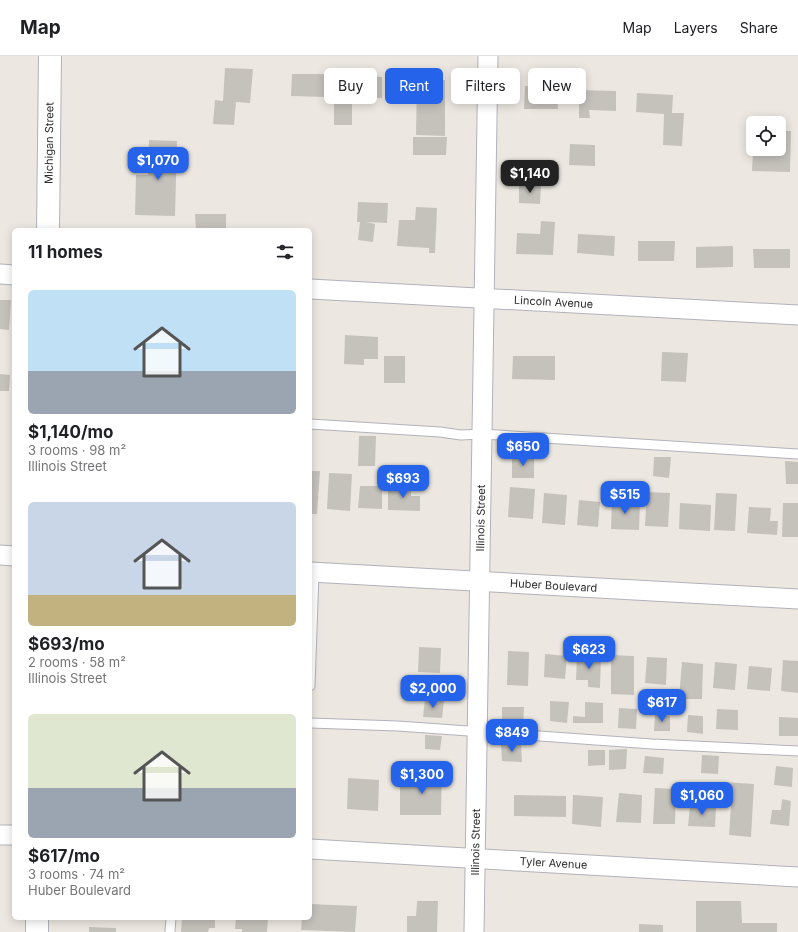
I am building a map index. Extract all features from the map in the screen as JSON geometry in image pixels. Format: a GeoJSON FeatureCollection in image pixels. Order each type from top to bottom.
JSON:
{"type":"FeatureCollection","features":[{"type":"Feature","properties":{"kind":"street","name":"Michigan Street"},"geometry":{"type":"LineString","coordinates":[[48,228],[50,56]]}},
{"type":"Feature","properties":{"kind":"street","name":"Illinois Street"},"geometry":{"type":"LineString","coordinates":[[474,932],[488,56]]}},
{"type":"Feature","properties":{"kind":"street"},"geometry":{"type":"LineString","coordinates":[[0,274],[12,274]]}},
{"type":"Feature","properties":{"kind":"street","name":"Lincoln Avenue"},"geometry":{"type":"LineString","coordinates":[[312,289],[484,297],[798,316]]}},
{"type":"Feature","properties":{"kind":"street"},"geometry":{"type":"LineString","coordinates":[[0,555],[12,556]]}},
{"type":"Feature","properties":{"kind":"street","name":"Huber Boulevard"},"geometry":{"type":"LineString","coordinates":[[312,572],[798,599]]}},
{"type":"Feature","properties":{"kind":"street"},"geometry":{"type":"LineString","coordinates":[[0,835],[12,835]]}},
{"type":"Feature","properties":{"kind":"street","name":"Tyler Avenue"},"geometry":{"type":"LineString","coordinates":[[312,849],[798,877]]}},
{"type":"Feature","properties":{"kind":"street"},"geometry":{"type":"LineString","coordinates":[[37,920],[37,932]]}},
{"type":"Feature","properties":{"kind":"lane"},"geometry":{"type":"LineString","coordinates":[[312,424],[440,432],[461,435],[482,434],[798,454]]}},
{"type":"Feature","properties":{"kind":"lane"},"geometry":{"type":"LineString","coordinates":[[312,723],[398,726],[652,744],[798,751]]}},
{"type":"Feature","properties":{"kind":"lane"},"geometry":{"type":"LineString","coordinates":[[170,932],[171,920]]}},
{"type":"Feature","properties":{"kind":"building"},"geometry":{"type":"Polygon","coordinates":[[[225,68],[253,69],[250,103],[236,102],[234,125],[213,124],[215,100],[223,101],[225,68]]]}},
{"type":"Feature","properties":{"kind":"building"},"geometry":{"type":"Polygon","coordinates":[[[292,74],[324,74],[324,97],[291,96],[292,74]]]}},
{"type":"Feature","properties":{"kind":"building"},"geometry":{"type":"Polygon","coordinates":[[[377,77],[382,77],[382,98],[377,98],[377,77]]]}},
{"type":"Feature","properties":{"kind":"building"},"geometry":{"type":"Polygon","coordinates":[[[443,80],[445,80],[445,136],[416,135],[417,104],[443,104],[443,80]]]}},
{"type":"Feature","properties":{"kind":"building"},"geometry":{"type":"Polygon","coordinates":[[[525,86],[528,86],[528,104],[558,104],[558,109],[524,109],[525,86]]]}},
{"type":"Feature","properties":{"kind":"building"},"geometry":{"type":"Polygon","coordinates":[[[586,90],[616,91],[616,111],[589,110],[590,118],[579,118],[579,104],[586,104],[586,90]]]}},
{"type":"Feature","properties":{"kind":"building"},"geometry":{"type":"Polygon","coordinates":[[[637,93],[673,95],[672,113],[684,113],[682,146],[663,145],[664,114],[636,112],[637,93]]]}},
{"type":"Feature","properties":{"kind":"building"},"geometry":{"type":"Polygon","coordinates":[[[334,104],[352,104],[352,125],[334,125],[334,104]]]}},
{"type":"Feature","properties":{"kind":"building"},"geometry":{"type":"Polygon","coordinates":[[[786,131],[791,131],[790,172],[752,171],[753,156],[786,156],[786,131]]]}},
{"type":"Feature","properties":{"kind":"building"},"geometry":{"type":"Polygon","coordinates":[[[413,137],[447,137],[446,155],[413,155],[413,137]]]}},
{"type":"Feature","properties":{"kind":"building"},"geometry":{"type":"Polygon","coordinates":[[[149,140],[177,141],[175,216],[135,215],[136,175],[148,175],[149,140]]]}},
{"type":"Feature","properties":{"kind":"building"},"geometry":{"type":"Polygon","coordinates":[[[570,144],[595,145],[595,166],[569,165],[570,144]]]}},
{"type":"Feature","properties":{"kind":"building"},"geometry":{"type":"Polygon","coordinates":[[[519,184],[541,186],[540,204],[519,203],[519,184]]]}},
{"type":"Feature","properties":{"kind":"building"},"geometry":{"type":"Polygon","coordinates":[[[358,202],[388,203],[387,223],[366,222],[375,224],[373,242],[358,240],[360,222],[357,222],[358,202]]]}},
{"type":"Feature","properties":{"kind":"building"},"geometry":{"type":"Polygon","coordinates":[[[416,207],[437,208],[435,253],[429,253],[429,248],[397,246],[399,220],[415,220],[416,207]]]}},
{"type":"Feature","properties":{"kind":"building"},"geometry":{"type":"Polygon","coordinates":[[[195,214],[226,214],[226,228],[196,228],[195,214]]]}},
{"type":"Feature","properties":{"kind":"building"},"geometry":{"type":"Polygon","coordinates":[[[541,221],[555,222],[553,255],[516,254],[517,233],[540,234],[541,221]]]}},
{"type":"Feature","properties":{"kind":"building"},"geometry":{"type":"Polygon","coordinates":[[[578,234],[615,236],[614,256],[577,253],[578,234]]]}},
{"type":"Feature","properties":{"kind":"building"},"geometry":{"type":"Polygon","coordinates":[[[638,241],[675,241],[674,261],[638,261],[638,241]]]}},
{"type":"Feature","properties":{"kind":"building"},"geometry":{"type":"Polygon","coordinates":[[[733,246],[733,267],[696,268],[696,247],[733,246]]]}},
{"type":"Feature","properties":{"kind":"building"},"geometry":{"type":"Polygon","coordinates":[[[753,249],[790,249],[790,268],[754,268],[753,249]]]}},
{"type":"Feature","properties":{"kind":"building"},"geometry":{"type":"Polygon","coordinates":[[[0,300],[11,300],[9,330],[0,329],[0,300]]]}},
{"type":"Feature","properties":{"kind":"building"},"geometry":{"type":"Polygon","coordinates":[[[345,335],[378,337],[378,359],[364,359],[364,365],[344,364],[345,335]]]}},
{"type":"Feature","properties":{"kind":"building"},"geometry":{"type":"Polygon","coordinates":[[[662,352],[688,353],[686,382],[661,381],[662,352]]]}},
{"type":"Feature","properties":{"kind":"building"},"geometry":{"type":"Polygon","coordinates":[[[384,356],[405,356],[405,383],[384,383],[384,356]]]}},
{"type":"Feature","properties":{"kind":"building"},"geometry":{"type":"Polygon","coordinates":[[[513,356],[555,356],[555,380],[512,379],[513,356]]]}},
{"type":"Feature","properties":{"kind":"building"},"geometry":{"type":"Polygon","coordinates":[[[0,374],[10,375],[9,391],[0,391],[0,374]]]}},
{"type":"Feature","properties":{"kind":"building"},"geometry":{"type":"Polygon","coordinates":[[[359,436],[376,436],[375,466],[358,466],[359,436]]]}},
{"type":"Feature","properties":{"kind":"building"},"geometry":{"type":"Polygon","coordinates":[[[512,456],[534,456],[534,478],[512,478],[512,456]]]}},
{"type":"Feature","properties":{"kind":"building"},"geometry":{"type":"Polygon","coordinates":[[[654,457],[671,457],[669,478],[653,476],[654,457]]]}},
{"type":"Feature","properties":{"kind":"building"},"geometry":{"type":"Polygon","coordinates":[[[785,461],[798,462],[798,484],[786,484],[785,461]]]}},
{"type":"Feature","properties":{"kind":"building"},"geometry":{"type":"Polygon","coordinates":[[[312,471],[320,471],[317,514],[312,514],[312,471]]]}},
{"type":"Feature","properties":{"kind":"building"},"geometry":{"type":"Polygon","coordinates":[[[329,473],[352,474],[350,511],[327,509],[329,473]]]}},
{"type":"Feature","properties":{"kind":"building"},"geometry":{"type":"Polygon","coordinates":[[[360,486],[382,486],[382,509],[358,508],[360,486]]]}},
{"type":"Feature","properties":{"kind":"building"},"geometry":{"type":"Polygon","coordinates":[[[411,486],[411,496],[420,496],[420,511],[388,510],[388,487],[411,486]]]}},
{"type":"Feature","properties":{"kind":"building"},"geometry":{"type":"Polygon","coordinates":[[[510,487],[535,489],[533,519],[508,517],[510,487]]]}},
{"type":"Feature","properties":{"kind":"building"},"geometry":{"type":"Polygon","coordinates":[[[647,492],[670,493],[668,527],[645,526],[647,492]]]}},
{"type":"Feature","properties":{"kind":"building"},"geometry":{"type":"Polygon","coordinates":[[[544,493],[567,495],[565,525],[542,523],[544,493]]]}},
{"type":"Feature","properties":{"kind":"building"},"geometry":{"type":"Polygon","coordinates":[[[716,493],[737,494],[735,531],[714,530],[716,493]]]}},
{"type":"Feature","properties":{"kind":"building"},"geometry":{"type":"Polygon","coordinates":[[[612,499],[640,501],[639,530],[611,529],[612,499]]]}},
{"type":"Feature","properties":{"kind":"building"},"geometry":{"type":"Polygon","coordinates":[[[579,500],[600,502],[598,527],[577,525],[579,500]]]}},
{"type":"Feature","properties":{"kind":"building"},"geometry":{"type":"Polygon","coordinates":[[[680,503],[711,505],[710,531],[679,529],[680,503]]]}},
{"type":"Feature","properties":{"kind":"building"},"geometry":{"type":"Polygon","coordinates":[[[783,503],[798,503],[798,537],[782,537],[783,503]]]}},
{"type":"Feature","properties":{"kind":"building"},"geometry":{"type":"Polygon","coordinates":[[[749,507],[771,508],[770,521],[778,521],[777,535],[747,533],[749,507]]]}},
{"type":"Feature","properties":{"kind":"building"},"geometry":{"type":"Polygon","coordinates":[[[419,647],[441,648],[440,673],[418,672],[419,647]]]}},
{"type":"Feature","properties":{"kind":"building"},"geometry":{"type":"Polygon","coordinates":[[[508,651],[529,652],[528,686],[507,685],[508,651]]]}},
{"type":"Feature","properties":{"kind":"building"},"geometry":{"type":"Polygon","coordinates":[[[545,654],[567,656],[565,679],[544,677],[545,654]]]}},
{"type":"Feature","properties":{"kind":"building"},"geometry":{"type":"Polygon","coordinates":[[[611,655],[634,656],[634,695],[611,694],[611,655]]]}},
{"type":"Feature","properties":{"kind":"building"},"geometry":{"type":"Polygon","coordinates":[[[577,656],[601,657],[600,688],[588,687],[588,680],[576,680],[577,656]]]}},
{"type":"Feature","properties":{"kind":"building"},"geometry":{"type":"Polygon","coordinates":[[[647,657],[667,658],[666,685],[645,683],[647,657]]]}},
{"type":"Feature","properties":{"kind":"building"},"geometry":{"type":"Polygon","coordinates":[[[783,660],[798,661],[798,693],[781,691],[783,660]]]}},
{"type":"Feature","properties":{"kind":"building"},"geometry":{"type":"Polygon","coordinates":[[[682,662],[703,664],[702,699],[679,699],[682,662]]]}},
{"type":"Feature","properties":{"kind":"building"},"geometry":{"type":"Polygon","coordinates":[[[715,662],[737,664],[735,690],[713,688],[715,662]]]}},
{"type":"Feature","properties":{"kind":"building"},"geometry":{"type":"Polygon","coordinates":[[[749,666],[772,668],[770,691],[747,689],[749,666]]]}},
{"type":"Feature","properties":{"kind":"building"},"geometry":{"type":"Polygon","coordinates":[[[425,699],[444,701],[442,718],[423,717],[425,699]]]}},
{"type":"Feature","properties":{"kind":"building"},"geometry":{"type":"Polygon","coordinates":[[[550,701],[569,702],[567,723],[550,721],[550,701]]]}},
{"type":"Feature","properties":{"kind":"building"},"geometry":{"type":"Polygon","coordinates":[[[585,702],[603,703],[603,723],[573,723],[573,716],[585,717],[585,702]]]}},
{"type":"Feature","properties":{"kind":"building"},"geometry":{"type":"Polygon","coordinates":[[[502,707],[524,707],[523,726],[502,726],[502,707]]]}},
{"type":"Feature","properties":{"kind":"building"},"geometry":{"type":"Polygon","coordinates":[[[619,708],[637,709],[636,729],[618,728],[619,708]]]}},
{"type":"Feature","properties":{"kind":"building"},"geometry":{"type":"Polygon","coordinates":[[[717,709],[738,710],[738,730],[716,729],[717,709]]]}},
{"type":"Feature","properties":{"kind":"building"},"geometry":{"type":"Polygon","coordinates":[[[655,715],[670,716],[670,731],[654,731],[655,715]]]}},
{"type":"Feature","properties":{"kind":"building"},"geometry":{"type":"Polygon","coordinates":[[[688,715],[703,716],[703,734],[687,732],[688,715]]]}},
{"type":"Feature","properties":{"kind":"building"},"geometry":{"type":"Polygon","coordinates":[[[779,717],[798,718],[798,736],[779,736],[779,717]]]}},
{"type":"Feature","properties":{"kind":"building"},"geometry":{"type":"Polygon","coordinates":[[[425,735],[442,736],[440,750],[425,749],[425,735]]]}},
{"type":"Feature","properties":{"kind":"building"},"geometry":{"type":"Polygon","coordinates":[[[501,744],[521,744],[522,762],[502,761],[501,744]]]}},
{"type":"Feature","properties":{"kind":"building"},"geometry":{"type":"Polygon","coordinates":[[[627,749],[626,769],[609,770],[609,750],[627,749]]]}},
{"type":"Feature","properties":{"kind":"building"},"geometry":{"type":"Polygon","coordinates":[[[588,750],[605,750],[605,765],[588,766],[588,750]]]}},
{"type":"Feature","properties":{"kind":"building"},"geometry":{"type":"Polygon","coordinates":[[[702,755],[719,756],[718,774],[701,773],[702,755]]]}},
{"type":"Feature","properties":{"kind":"building"},"geometry":{"type":"Polygon","coordinates":[[[645,756],[664,758],[663,774],[643,773],[645,756]]]}},
{"type":"Feature","properties":{"kind":"building"},"geometry":{"type":"Polygon","coordinates":[[[776,766],[793,768],[792,787],[774,785],[776,766]]]}},
{"type":"Feature","properties":{"kind":"building"},"geometry":{"type":"Polygon","coordinates":[[[413,772],[442,773],[441,815],[400,815],[400,780],[414,781],[413,772]]]}},
{"type":"Feature","properties":{"kind":"building"},"geometry":{"type":"Polygon","coordinates":[[[348,778],[379,780],[378,811],[347,809],[348,778]]]}},
{"type":"Feature","properties":{"kind":"building"},"geometry":{"type":"Polygon","coordinates":[[[724,782],[754,784],[751,837],[729,835],[731,806],[723,805],[724,782]]]}},
{"type":"Feature","properties":{"kind":"building"},"geometry":{"type":"Polygon","coordinates":[[[655,788],[676,789],[675,824],[653,824],[655,788]]]}},
{"type":"Feature","properties":{"kind":"building"},"geometry":{"type":"Polygon","coordinates":[[[619,793],[642,795],[641,823],[616,822],[619,793]]]}},
{"type":"Feature","properties":{"kind":"building"},"geometry":{"type":"Polygon","coordinates":[[[514,795],[566,796],[566,817],[514,816],[514,795]]]}},
{"type":"Feature","properties":{"kind":"building"},"geometry":{"type":"Polygon","coordinates":[[[573,795],[603,797],[601,827],[572,824],[573,795]]]}},
{"type":"Feature","properties":{"kind":"building"},"geometry":{"type":"Polygon","coordinates":[[[782,799],[791,801],[789,826],[770,824],[772,810],[781,810],[782,799]]]}},
{"type":"Feature","properties":{"kind":"building"},"geometry":{"type":"Polygon","coordinates":[[[690,805],[716,807],[715,827],[688,826],[690,805]]]}},
{"type":"Feature","properties":{"kind":"building"},"geometry":{"type":"Polygon","coordinates":[[[417,901],[438,901],[437,932],[407,932],[407,916],[416,916],[417,901]]]}},
{"type":"Feature","properties":{"kind":"building"},"geometry":{"type":"Polygon","coordinates":[[[696,901],[741,901],[742,923],[777,923],[777,932],[696,932],[696,901]]]}},
{"type":"Feature","properties":{"kind":"building"},"geometry":{"type":"Polygon","coordinates":[[[312,904],[357,906],[355,932],[301,930],[302,920],[312,920],[312,904]]]}},
{"type":"Feature","properties":{"kind":"building"},"geometry":{"type":"Polygon","coordinates":[[[182,920],[215,920],[215,928],[209,928],[208,932],[181,932],[182,920]]]}},
{"type":"Feature","properties":{"kind":"building"},"geometry":{"type":"Polygon","coordinates":[[[236,920],[268,920],[267,932],[242,932],[242,929],[235,929],[236,920]]]}},
{"type":"Feature","properties":{"kind":"building"},"geometry":{"type":"Polygon","coordinates":[[[639,924],[663,925],[663,932],[639,932],[639,924]]]}},
{"type":"Feature","properties":{"kind":"building"},"geometry":{"type":"Polygon","coordinates":[[[89,927],[116,928],[116,932],[89,932],[89,927]]]}}]}
